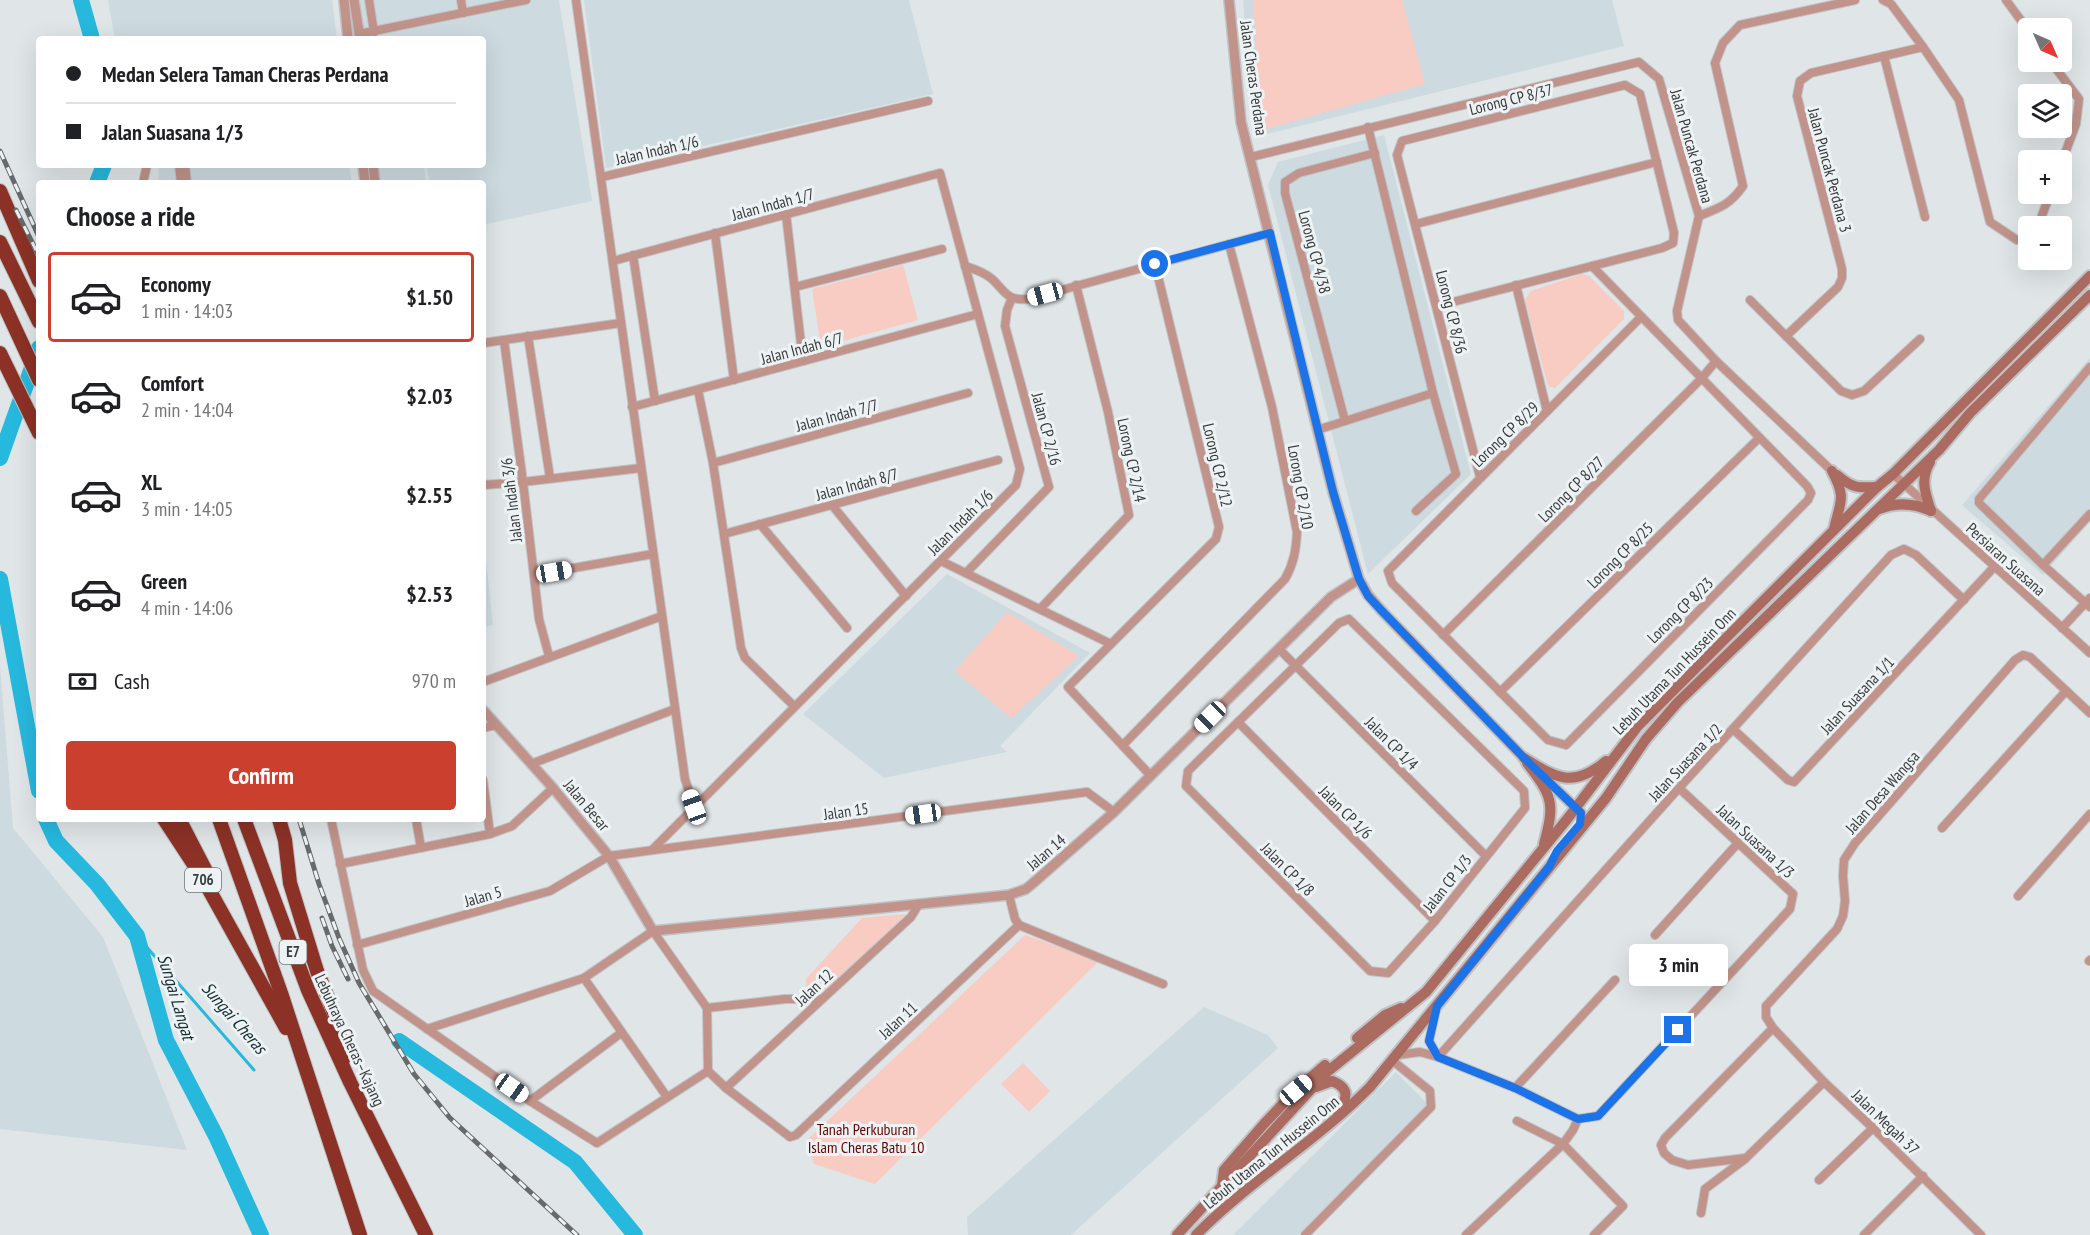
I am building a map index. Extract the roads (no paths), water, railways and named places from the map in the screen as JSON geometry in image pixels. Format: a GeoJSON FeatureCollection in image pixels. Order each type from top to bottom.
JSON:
{"type":"FeatureCollection","features":[{"type":"Feature","properties":{"kind":"highway"},"geometry":{"type":"LineString","coordinates":[[0,191],[36,292]]}},
{"type":"Feature","properties":{"kind":"highway"},"geometry":{"type":"LineString","coordinates":[[0,213],[36,292]]}},
{"type":"Feature","properties":{"kind":"highway"},"geometry":{"type":"LineString","coordinates":[[0,242],[36,292]]}},
{"type":"Feature","properties":{"kind":"highway"},"geometry":{"type":"LineString","coordinates":[[0,296],[36,374]]}},
{"type":"Feature","properties":{"kind":"highway"},"geometry":{"type":"LineString","coordinates":[[0,353],[36,427]]}},
{"type":"Feature","properties":{"kind":"highway","name":"706"},"geometry":{"type":"LineString","coordinates":[[166,822],[239,942]]}},
{"type":"Feature","properties":{"kind":"highway"},"geometry":{"type":"LineString","coordinates":[[181,822],[200,857],[239,942],[302,1056]]}},
{"type":"Feature","properties":{"kind":"highway","name":"E7"},"geometry":{"type":"LineString","coordinates":[[220,822],[302,1056],[360,1235]]}},
{"type":"Feature","properties":{"kind":"highway","name":"Lebuhraya Cheras–Kajang"},"geometry":{"type":"LineString","coordinates":[[245,822],[308,990],[350,1082],[426,1235]]}},
{"type":"Feature","properties":{"kind":"highway"},"geometry":{"type":"LineString","coordinates":[[280,822],[285,840],[290,883],[317,971],[337,1020],[350,1082]]}},
{"type":"Feature","properties":{"kind":"main road","name":"Lebuh Utama Tun Hussein Onn"},"geometry":{"type":"LineString","coordinates":[[1177,1235],[1309,1090],[1352,1050],[1414,1002],[1438,978],[1543,848],[1578,811],[1619,750],[1657,706],[2090,276]]}},
{"type":"Feature","properties":{"kind":"main road","name":"Lebuh Utama Tun Hussein Onn"},"geometry":{"type":"LineString","coordinates":[[1196,1235],[1248,1187],[1358,1100],[1396,1058],[1606,798],[1646,739],[1678,702],[1934,455],[1970,413],[2090,295]]}},
{"type":"Feature","properties":{"kind":"main road"},"geometry":{"type":"LineString","coordinates":[[1931,510],[1925,491],[1924,477],[1934,455]]}},
{"type":"Feature","properties":{"kind":"main road"},"geometry":{"type":"LineString","coordinates":[[1832,471],[1849,485],[1859,488],[1877,487]]}},
{"type":"Feature","properties":{"kind":"main road"},"geometry":{"type":"LineString","coordinates":[[1832,471],[1841,488],[1843,498],[1834,530]]}},
{"type":"Feature","properties":{"kind":"main road"},"geometry":{"type":"LineString","coordinates":[[1875,511],[1890,505],[1907,504],[1931,510]]}},
{"type":"Feature","properties":{"kind":"main road"},"geometry":{"type":"LineString","coordinates":[[1524,758],[1552,775],[1573,779],[1584,776],[1619,750]]}},
{"type":"Feature","properties":{"kind":"main road"},"geometry":{"type":"LineString","coordinates":[[1524,758],[1543,783],[1552,808],[1543,848]]}},
{"type":"Feature","properties":{"kind":"main road"},"geometry":{"type":"LineString","coordinates":[[1549,867],[1557,851],[1580,824],[1578,811],[1588,811],[1594,807],[1615,779],[1621,776]]}},
{"type":"Feature","properties":{"kind":"main road"},"geometry":{"type":"LineString","coordinates":[[1222,1186],[1224,1170],[1296,1090],[1384,1015],[1414,1002]]}},
{"type":"Feature","properties":{"kind":"main road"},"geometry":{"type":"LineString","coordinates":[[1309,1090],[1332,1081],[1343,1087],[1346,1093],[1337,1118]]}},
{"type":"Feature","properties":{"kind":"street"},"geometry":{"type":"LineString","coordinates":[[344,0],[348,36]]}},
{"type":"Feature","properties":{"kind":"street"},"geometry":{"type":"LineString","coordinates":[[354,0],[359,36]]}},
{"type":"Feature","properties":{"kind":"street"},"geometry":{"type":"LineString","coordinates":[[369,0],[374,32]]}},
{"type":"Feature","properties":{"kind":"street"},"geometry":{"type":"LineString","coordinates":[[461,0],[463,13]]}},
{"type":"Feature","properties":{"kind":"street"},"geometry":{"type":"LineString","coordinates":[[362,36],[526,0]]}},
{"type":"Feature","properties":{"kind":"street","name":"Jalan Indah 1/6"},"geometry":{"type":"LineString","coordinates":[[576,0],[685,779],[694,807]]}},
{"type":"Feature","properties":{"kind":"street","name":"Jalan Cheras Perdana"},"geometry":{"type":"LineString","coordinates":[[1228,0],[1241,122],[1333,492],[1359,579],[1368,596],[1381,610],[1578,811]]}},
{"type":"Feature","properties":{"kind":"street"},"geometry":{"type":"LineString","coordinates":[[1699,216],[1735,199],[1743,186],[1716,63],[1723,43],[1740,26],[1855,0]]}},
{"type":"Feature","properties":{"kind":"street"},"geometry":{"type":"LineString","coordinates":[[1882,0],[1891,4],[1959,100],[1990,222],[2018,240]]}},
{"type":"Feature","properties":{"kind":"street"},"geometry":{"type":"LineString","coordinates":[[2006,0],[2019,18]]}},
{"type":"Feature","properties":{"kind":"street","name":"Jalan Puncak Perdana 3"},"geometry":{"type":"LineString","coordinates":[[1786,336],[1838,286],[1842,278],[1842,270],[1797,96],[1800,81],[1811,73],[1923,47]]}},
{"type":"Feature","properties":{"kind":"street"},"geometry":{"type":"LineString","coordinates":[[1884,56],[1925,218]]}},
{"type":"Feature","properties":{"kind":"street","name":"Jalan Puncak Perdana"},"geometry":{"type":"LineString","coordinates":[[1251,157],[1639,62],[1659,79],[1699,216],[1677,310],[1678,320],[1716,361],[1832,471]]}},
{"type":"Feature","properties":{"kind":"street"},"geometry":{"type":"LineString","coordinates":[[2059,72],[2079,99],[2076,124],[2066,150]]}},
{"type":"Feature","properties":{"kind":"street","name":"Lorong CP 8/37"},"geometry":{"type":"LineString","coordinates":[[1397,154],[1402,141],[1625,85],[1640,94],[1657,162]]}},
{"type":"Feature","properties":{"kind":"street","name":"Jalan Indah 1/6"},"geometry":{"type":"LineString","coordinates":[[602,177],[928,101]]}},
{"type":"Feature","properties":{"kind":"street"},"geometry":{"type":"LineString","coordinates":[[1368,127],[1433,393],[1456,474],[1416,511]]}},
{"type":"Feature","properties":{"kind":"street","name":"Lorong CP 4/38"},"geometry":{"type":"LineString","coordinates":[[1345,421],[1285,193],[1285,182],[1299,173],[1375,153]]}},
{"type":"Feature","properties":{"kind":"street","name":"Lorong CP 8/36"},"geometry":{"type":"LineString","coordinates":[[1397,154],[1480,477]]}},
{"type":"Feature","properties":{"kind":"street"},"geometry":{"type":"LineString","coordinates":[[1416,224],[1657,162],[1674,233],[1673,243],[1437,306]]}},
{"type":"Feature","properties":{"kind":"street","name":"Jalan Indah 1/6"},"geometry":{"type":"LineString","coordinates":[[652,850],[1016,484],[1020,469],[940,173]]}},
{"type":"Feature","properties":{"kind":"street","name":"Jalan Indah 1/7"},"geometry":{"type":"LineString","coordinates":[[613,261],[940,173]]}},
{"type":"Feature","properties":{"kind":"street"},"geometry":{"type":"LineString","coordinates":[[786,214],[803,361]]}},
{"type":"Feature","properties":{"kind":"street"},"geometry":{"type":"LineString","coordinates":[[715,233],[734,380]]}},
{"type":"Feature","properties":{"kind":"street"},"geometry":{"type":"LineString","coordinates":[[965,266],[991,278],[1004,293],[1012,298],[1029,298],[1270,233]]}},
{"type":"Feature","properties":{"kind":"street","name":"Lorong CP 2/10"},"geometry":{"type":"LineString","coordinates":[[1123,746],[1285,579],[1292,567],[1296,552],[1297,532],[1272,407],[1229,244]]}},
{"type":"Feature","properties":{"kind":"street"},"geometry":{"type":"LineString","coordinates":[[795,287],[942,249]]}},
{"type":"Feature","properties":{"kind":"street"},"geometry":{"type":"LineString","coordinates":[[633,255],[655,401]]}},
{"type":"Feature","properties":{"kind":"street","name":"Lorong CP 2/12"},"geometry":{"type":"LineString","coordinates":[[1123,746],[1068,687],[1216,539],[1219,527],[1155,264]]}},
{"type":"Feature","properties":{"kind":"street"},"geometry":{"type":"LineString","coordinates":[[1592,266],[1759,438]]}},
{"type":"Feature","properties":{"kind":"street","name":"Lorong CP 2/14"},"geometry":{"type":"LineString","coordinates":[[1040,609],[1130,515],[1077,285]]}},
{"type":"Feature","properties":{"kind":"street"},"geometry":{"type":"LineString","coordinates":[[1516,285],[1547,411]]}},
{"type":"Feature","properties":{"kind":"street","name":"Jalan CP 2/16"},"geometry":{"type":"LineString","coordinates":[[966,573],[1049,487],[1005,326],[1007,310],[1012,298]]}},
{"type":"Feature","properties":{"kind":"street"},"geometry":{"type":"LineString","coordinates":[[1750,300],[1841,391],[1852,395],[1864,391],[1920,339]]}},
{"type":"Feature","properties":{"kind":"street","name":"Jalan Indah 6/7"},"geometry":{"type":"LineString","coordinates":[[632,407],[978,314]]}},
{"type":"Feature","properties":{"kind":"street","name":"Lorong CP 8/29"},"geometry":{"type":"LineString","coordinates":[[1443,635],[1392,583],[1388,571],[1641,317]]}},
{"type":"Feature","properties":{"kind":"street"},"geometry":{"type":"LineString","coordinates":[[486,343],[621,323]]}},
{"type":"Feature","properties":{"kind":"street"},"geometry":{"type":"LineString","coordinates":[[528,336],[550,478]]}},
{"type":"Feature","properties":{"kind":"street","name":"Jalan Indah 3/6"},"geometry":{"type":"LineString","coordinates":[[504,340],[540,628],[549,656]]}},
{"type":"Feature","properties":{"kind":"street","name":"Lorong CP 8/27"},"geometry":{"type":"LineString","coordinates":[[1443,635],[1701,379],[1716,361]]}},
{"type":"Feature","properties":{"kind":"street"},"geometry":{"type":"LineString","coordinates":[[2062,628],[2088,602],[2043,565],[1979,503],[1979,499],[2090,367]]}},
{"type":"Feature","properties":{"kind":"street"},"geometry":{"type":"LineString","coordinates":[[698,390],[713,463],[741,648],[745,658],[794,706]]}},
{"type":"Feature","properties":{"kind":"street","name":"Jalan Indah 7/7"},"geometry":{"type":"LineString","coordinates":[[713,463],[968,393]]}},
{"type":"Feature","properties":{"kind":"street"},"geometry":{"type":"LineString","coordinates":[[1317,430],[1433,393]]}},
{"type":"Feature","properties":{"kind":"street","name":"Lorong CP 8/23"},"geometry":{"type":"LineString","coordinates":[[1500,692],[1548,740],[1566,745],[1808,500],[1811,493],[1807,486],[1759,438]]}},
{"type":"Feature","properties":{"kind":"street","name":"Lorong CP 8/25"},"geometry":{"type":"LineString","coordinates":[[1500,692],[1759,438]]}},
{"type":"Feature","properties":{"kind":"street","name":"Jalan Indah 8/7"},"geometry":{"type":"LineString","coordinates":[[724,534],[998,460]]}},
{"type":"Feature","properties":{"kind":"street"},"geometry":{"type":"LineString","coordinates":[[486,485],[523,483],[641,468]]}},
{"type":"Feature","properties":{"kind":"street","name":"Persiaran Suasana"},"geometry":{"type":"LineString","coordinates":[[1893,474],[2090,654]]}},
{"type":"Feature","properties":{"kind":"street"},"geometry":{"type":"LineString","coordinates":[[831,505],[906,596]]}},
{"type":"Feature","properties":{"kind":"street"},"geometry":{"type":"LineString","coordinates":[[2043,565],[2090,514]]}},
{"type":"Feature","properties":{"kind":"street"},"geometry":{"type":"LineString","coordinates":[[760,524],[847,628]]}},
{"type":"Feature","properties":{"kind":"street","name":"Jalan Suasana 1/2"},"geometry":{"type":"LineString","coordinates":[[1438,1057],[1891,555],[1904,549],[1916,555],[1964,600]]}},
{"type":"Feature","properties":{"kind":"street"},"geometry":{"type":"LineString","coordinates":[[534,575],[653,554]]}},
{"type":"Feature","properties":{"kind":"street"},"geometry":{"type":"LineString","coordinates":[[941,561],[1111,644]]}},
{"type":"Feature","properties":{"kind":"street","name":"Jalan Suasana 1/1"},"geometry":{"type":"LineString","coordinates":[[1733,729],[1788,780],[1794,782],[1995,566]]}},
{"type":"Feature","properties":{"kind":"street","name":"Jalan 14"},"geometry":{"type":"LineString","coordinates":[[653,931],[1009,895],[1026,889],[1114,812],[1331,597],[1359,579]]}},
{"type":"Feature","properties":{"kind":"street"},"geometry":{"type":"LineString","coordinates":[[486,679],[662,616]]}},
{"type":"Feature","properties":{"kind":"street","name":"Jalan CP 1/3"},"geometry":{"type":"LineString","coordinates":[[1295,666],[1339,622],[1349,619],[1524,790],[1525,808],[1435,921],[1388,973],[1370,971]]}},
{"type":"Feature","properties":{"kind":"street"},"geometry":{"type":"LineString","coordinates":[[1443,635],[1500,692]]}},
{"type":"Feature","properties":{"kind":"street","name":"Jalan CP 1/4"},"geometry":{"type":"LineString","coordinates":[[1279,649],[1486,856]]}},
{"type":"Feature","properties":{"kind":"street","name":"Jalan Desa Wangsa"},"geometry":{"type":"LineString","coordinates":[[1773,1028],[1766,1017],[1766,1006],[1837,929],[1843,916],[1844,860],[1855,843],[2015,660],[2023,655],[2030,657],[2066,691]]}},
{"type":"Feature","properties":{"kind":"street"},"geometry":{"type":"LineString","coordinates":[[1238,722],[1295,666]]}},
{"type":"Feature","properties":{"kind":"street"},"geometry":{"type":"LineString","coordinates":[[1942,828],[2066,691],[2090,713]]}},
{"type":"Feature","properties":{"kind":"street"},"geometry":{"type":"LineString","coordinates":[[531,764],[675,709]]}},
{"type":"Feature","properties":{"kind":"street","name":"Jalan Besar"},"geometry":{"type":"LineString","coordinates":[[486,713],[553,788],[609,856],[653,931]]}},
{"type":"Feature","properties":{"kind":"street","name":"Jalan CP 1/8"},"geometry":{"type":"LineString","coordinates":[[1238,722],[1188,771],[1186,786],[1370,971]]}},
{"type":"Feature","properties":{"kind":"street","name":"Jalan CP 1/6"},"geometry":{"type":"LineString","coordinates":[[1238,722],[1435,921]]}},
{"type":"Feature","properties":{"kind":"street"},"geometry":{"type":"LineString","coordinates":[[486,727],[496,725]]}},
{"type":"Feature","properties":{"kind":"street"},"geometry":{"type":"LineString","coordinates":[[1123,746],[1151,776]]}},
{"type":"Feature","properties":{"kind":"street"},"geometry":{"type":"LineString","coordinates":[[340,864],[490,834],[512,826],[553,788]]}},
{"type":"Feature","properties":{"kind":"street","name":"Jalan Suasana 1/3"},"geometry":{"type":"LineString","coordinates":[[1578,1119],[1598,1116],[1790,909],[1793,894],[1679,788]]}},
{"type":"Feature","properties":{"kind":"street","name":"Jalan 15"},"geometry":{"type":"LineString","coordinates":[[609,856],[1087,792],[1114,812]]}},
{"type":"Feature","properties":{"kind":"street"},"geometry":{"type":"LineString","coordinates":[[486,803],[490,834]]}},
{"type":"Feature","properties":{"kind":"street"},"geometry":{"type":"LineString","coordinates":[[2018,896],[2090,814]]}},
{"type":"Feature","properties":{"kind":"street"},"geometry":{"type":"LineString","coordinates":[[332,822],[363,970],[373,991],[378,997],[530,1101],[597,1143],[708,1071]]}},
{"type":"Feature","properties":{"kind":"street"},"geometry":{"type":"LineString","coordinates":[[417,822],[421,848]]}},
{"type":"Feature","properties":{"kind":"street"},"geometry":{"type":"LineString","coordinates":[[1655,935],[1738,843]]}},
{"type":"Feature","properties":{"kind":"street","name":"Jalan 5"},"geometry":{"type":"LineString","coordinates":[[357,945],[550,891],[609,856]]}},
{"type":"Feature","properties":{"kind":"street"},"geometry":{"type":"LineString","coordinates":[[1009,895],[1019,925],[1163,984]]}},
{"type":"Feature","properties":{"kind":"street","name":"Jalan 12"},"geometry":{"type":"LineString","coordinates":[[726,1088],[911,916],[919,904]]}},
{"type":"Feature","properties":{"kind":"street","name":"Jalan 11"},"geometry":{"type":"LineString","coordinates":[[726,1088],[785,1134],[790,1137],[796,1135],[1019,925]]}},
{"type":"Feature","properties":{"kind":"street"},"geometry":{"type":"LineString","coordinates":[[427,1029],[584,978],[653,931],[707,1008],[708,1071],[726,1088]]}},
{"type":"Feature","properties":{"kind":"street"},"geometry":{"type":"LineString","coordinates":[[584,978],[666,1097]]}},
{"type":"Feature","properties":{"kind":"street"},"geometry":{"type":"LineString","coordinates":[[1515,1088],[1615,980]]}},
{"type":"Feature","properties":{"kind":"street"},"geometry":{"type":"LineString","coordinates":[[707,1008],[785,999],[820,999]]}},
{"type":"Feature","properties":{"kind":"street"},"geometry":{"type":"LineString","coordinates":[[1437,1006],[1429,1041],[1438,1057]]}},
{"type":"Feature","properties":{"kind":"street"},"geometry":{"type":"LineString","coordinates":[[1746,1158],[1688,1165],[1672,1160],[1664,1153],[1661,1145],[1665,1138],[1773,1028]]}},
{"type":"Feature","properties":{"kind":"street","name":"Jalan Megah 37"},"geometry":{"type":"LineString","coordinates":[[1773,1028],[1824,1082],[1923,1176],[1976,1233]]}},
{"type":"Feature","properties":{"kind":"street"},"geometry":{"type":"LineString","coordinates":[[530,1101],[621,1033]]}},
{"type":"Feature","properties":{"kind":"street"},"geometry":{"type":"LineString","coordinates":[[1396,1058],[1420,1052],[1438,1057],[1515,1088],[1578,1119],[1563,1144],[1466,1235]]}},
{"type":"Feature","properties":{"kind":"street"},"geometry":{"type":"LineString","coordinates":[[1305,1235],[1431,1107],[1430,1091],[1396,1058]]}},
{"type":"Feature","properties":{"kind":"street"},"geometry":{"type":"LineString","coordinates":[[1701,1213],[1705,1189],[1746,1158],[1824,1082]]}},
{"type":"Feature","properties":{"kind":"street"},"geometry":{"type":"LineString","coordinates":[[1516,1121],[1563,1144],[1623,1206],[1594,1235]]}},
{"type":"Feature","properties":{"kind":"street"},"geometry":{"type":"LineString","coordinates":[[1819,1180],[1873,1128]]}},
{"type":"Feature","properties":{"kind":"street"},"geometry":{"type":"LineString","coordinates":[[1864,1235],[1923,1176]]}},
{"type":"Feature","properties":{"kind":"waterway","name":"Sungai Langat"},"geometry":{"type":"LineString","coordinates":[[81,0],[91,36]]}},
{"type":"Feature","properties":{"kind":"waterway","name":"Sungai Langat"},"geometry":{"type":"LineString","coordinates":[[98,180],[103,168]]}},
{"type":"Feature","properties":{"kind":"waterway","name":"Sungai Langat"},"geometry":{"type":"LineString","coordinates":[[0,458],[36,356]]}},
{"type":"Feature","properties":{"kind":"waterway","name":"Sungai Langat"},"geometry":{"type":"LineString","coordinates":[[0,579],[36,775]]}},
{"type":"Feature","properties":{"kind":"waterway","name":"Sungai Langat"},"geometry":{"type":"LineString","coordinates":[[47,822],[56,841],[97,884],[137,936],[166,1040],[216,1136],[261,1235]]}},
{"type":"Feature","properties":{"kind":"waterway","name":"Sungai Cheras"},"geometry":{"type":"LineString","coordinates":[[137,936],[254,1070]]}},
{"type":"Feature","properties":{"kind":"waterway","name":"Sungai Cheras"},"geometry":{"type":"LineString","coordinates":[[399,1041],[575,1162],[635,1235]]}},
{"type":"Feature","properties":{"kind":"railway"},"geometry":{"type":"LineString","coordinates":[[0,151],[36,230]]}},
{"type":"Feature","properties":{"kind":"railway"},"geometry":{"type":"LineString","coordinates":[[16,210],[36,250]]}},
{"type":"Feature","properties":{"kind":"railway"},"geometry":{"type":"LineString","coordinates":[[300,822],[319,884],[359,983],[414,1074],[450,1118],[577,1235]]}},
{"type":"Feature","properties":{"kind":"railway"},"geometry":{"type":"LineString","coordinates":[[322,918],[348,979]]}},
{"type":"Feature","properties":{"kind":"park label","name":"Tanah Perkuburan Islam Cheras Batu 10"},"geometry":{"type":"Point","coordinates":[866,1138]}}]}
